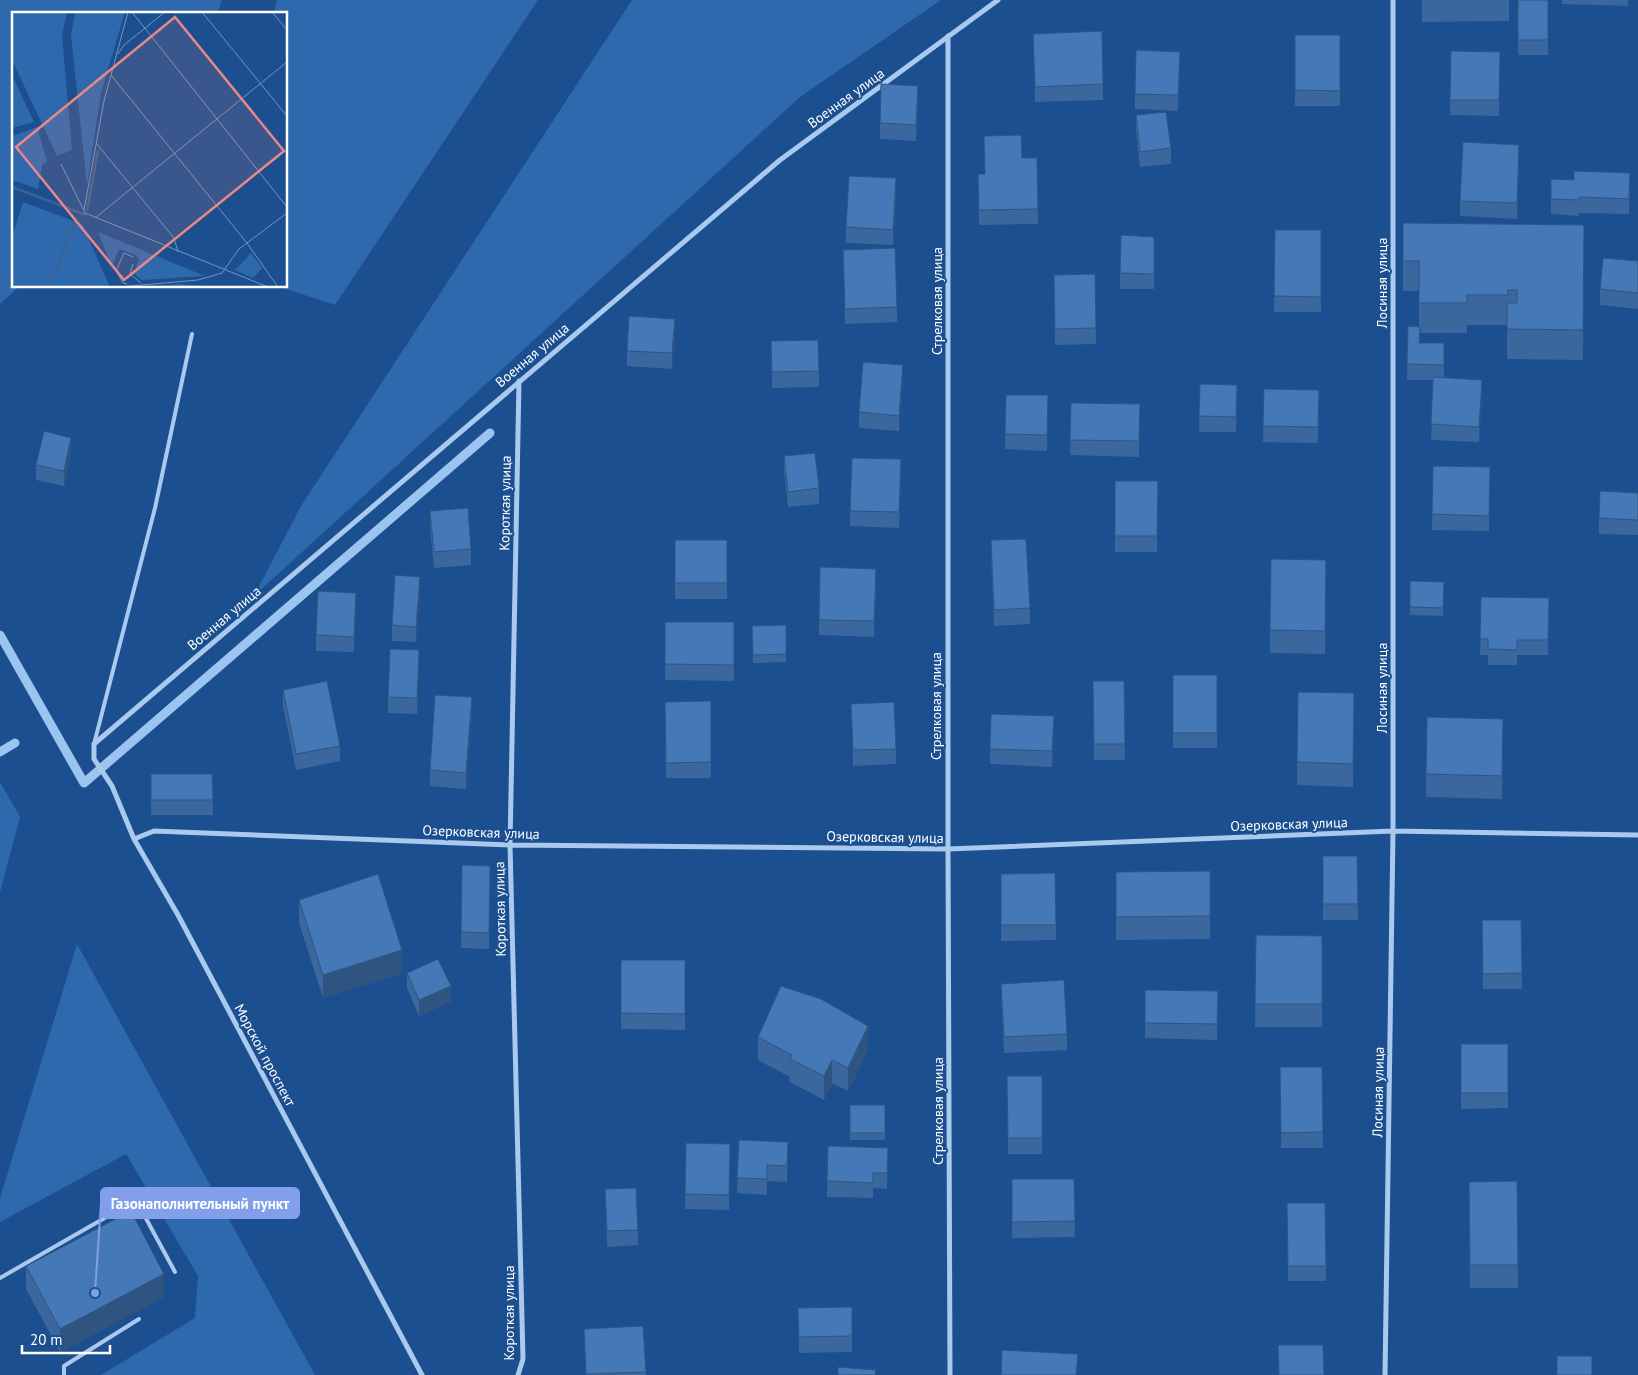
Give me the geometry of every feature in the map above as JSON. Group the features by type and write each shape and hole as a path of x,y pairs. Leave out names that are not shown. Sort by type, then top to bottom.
{"street":[{"name":"Военная улица","path":"94,744 780,160 998,0"},
{"name":"Лосиная улица","path":"1385,1375 1393,830 1393,0"},
{"name":"Стрелковая улица","path":"948,36 950,1375"},
{"name":"Короткая улица","path":"518,1375 523,1359 510,844 519,381"},
{"name":"Морской проспект","path":"94,744 94,758 112,786 134,839 178,915 422,1375"},
{"name":"Озерковская улица","path":"134,839 154,831 510,844 948,849 1393,830 1638,835"}],"lane":[{"path":"94,744 155,508 192,334"},
{"path":"0,1278 136,1200 175,1272"},
{"path":"64,1375 64,1366 140,1319"}],"shaded area":[{"path":"0,0 222,0 218,12 12,12 12,288 18,288 0,304"},
{"path":"277,0 538,0 335,305 283,288 288,288 288,12 274,12"},
{"path":"632,0 941,0 800,97 254,596 301,506"},
{"path":"0,782 20,817 0,892"},
{"path":"77,944 315,1375 101,1375 195,1318 198,1276 126,1154 0,1222 0,1198"}],"building":[{"path":"1518,0 1548,0 1548,40 1518,40"},
{"path":"1102,31 1103,84 1035,87 1033,34"},
{"path":"1295,35 1340,35 1340,91 1295,90"},
{"path":"1136,50 1180,52 1178,95 1135,94"},
{"path":"1451,51 1500,52 1499,100 1450,100"},
{"path":"881,84 918,86 916,125 880,123"},
{"path":"1166,112 1171,148 1140,152 1136,115"},
{"path":"1021,135 1022,158 1037,158 1038,209 979,210 978,174 985,174 984,136"},
{"path":"1463,142 1519,145 1517,203 1460,201"},
{"path":"1574,171 1630,173 1629,199 1579,197 1579,200 1551,199 1551,179 1574,180"},
{"path":"849,176 896,178 893,230 846,227"},
{"path":"1403,223 1584,225 1583,330 1507,329 1507,303 1517,303 1517,290 1508,290 1508,295 1467,295 1467,303 1419,303 1419,261 1403,261"},
{"path":"1275,230 1321,230 1321,297 1274,296"},
{"path":"1121,235 1154,237 1154,274 1120,273"},
{"path":"895,248 897,307 845,309 843,250"},
{"path":"1603,258 1638,261 1638,293 1600,289"},
{"path":"1095,274 1096,328 1055,329 1054,275"},
{"path":"629,316 675,319 672,353 627,351"},
{"path":"1408,326 1420,327 1419,343 1444,343 1444,365 1407,364"},
{"path":"818,340 819,371 772,372 771,341"},
{"path":"863,362 903,365 899,416 859,412"},
{"path":"1433,377 1482,380 1479,427 1431,424"},
{"path":"1200,384 1237,385 1236,417 1199,416"},
{"path":"1264,389 1319,390 1318,427 1263,426"},
{"path":"1006,395 1048,395 1047,435 1005,434"},
{"path":"1071,403 1140,404 1139,441 1070,440"},
{"path":"44,431 71,438 64,471 36,465"},
{"path":"815,453 819,488 788,492 784,456"},
{"path":"852,458 901,459 899,512 850,511"},
{"path":"1433,466 1490,467 1489,516 1432,514"},
{"path":"1115,481 1158,481 1157,536 1115,536"},
{"path":"1600,491 1638,493 1638,520 1599,518"},
{"path":"468,508 471,549 434,552 430,511"},
{"path":"1026,539 1030,608 994,610 991,540"},
{"path":"675,540 727,540 727,583 675,583"},
{"path":"1271,559 1326,560 1325,631 1270,630"},
{"path":"820,567 876,569 874,621 819,620"},
{"path":"395,575 420,577 416,627 392,625"},
{"path":"1410,581 1444,582 1443,608 1410,607"},
{"path":"318,591 356,593 354,637 316,635"},
{"path":"1481,597 1549,598 1548,640 1517,640 1517,650 1488,649 1488,639 1480,639"},
{"path":"665,622 734,622 734,665 665,664"},
{"path":"786,625 786,654 753,655 752,626"},
{"path":"390,649 419,650 417,698 388,697"},
{"path":"1173,675 1217,675 1217,733 1173,733"},
{"path":"327,681 340,746 296,754 283,690"},
{"path":"1093,681 1124,681 1125,744 1094,744"},
{"path":"1298,692 1354,693 1353,764 1297,762"},
{"path":"435,695 472,697 466,773 430,770"},
{"path":"711,701 711,762 666,763 665,702"},
{"path":"894,702 896,749 853,750 851,704"},
{"path":"991,714 1054,716 1052,751 990,749"},
{"path":"1427,717 1503,719 1502,776 1426,774"},
{"path":"151,774 212,774 213,800 151,800"},
{"path":"1323,856 1357,856 1358,904 1323,904"},
{"path":"462,865 490,866 489,933 461,932"},
{"path":"1210,871 1210,916 1116,917 1116,872"},
{"path":"1055,873 1056,925 1001,925 1001,874"},
{"path":"378,874 402,950 323,975 299,900"},
{"path":"1482,920 1521,920 1522,973 1483,974"},
{"path":"1256,935 1322,936 1322,1004 1255,1004"},
{"path":"438,959 451,986 419,1000 407,973"},
{"path":"621,960 685,960 685,1014 621,1013"},
{"path":"1064,980 1067,1034 1004,1037 1001,984"},
{"path":"781,986 821,999 868,1026 848,1068 832,1060 824,1076 790,1059 792,1055 758,1037"},
{"path":"1145,990 1218,991 1217,1024 1145,1023"},
{"path":"1461,1044 1508,1044 1508,1093 1461,1093"},
{"path":"1280,1067 1322,1067 1323,1132 1281,1133"},
{"path":"1007,1076 1042,1076 1042,1138 1008,1138"},
{"path":"850,1105 885,1105 885,1133 850,1133"},
{"path":"739,1140 788,1142 787,1166 767,1165 767,1179 737,1178"},
{"path":"686,1143 730,1144 729,1195 685,1194"},
{"path":"828,1146 888,1148 887,1173 873,1173 873,1183 827,1181"},
{"path":"1012,1179 1074,1179 1075,1221 1012,1222"},
{"path":"1517,1181 1518,1265 1470,1265 1469,1182"},
{"path":"636,1188 638,1230 607,1231 605,1189"},
{"path":"1287,1203 1325,1203 1326,1266 1288,1266"},
{"path":"131,1211 164,1274 60,1329 26,1266"},
{"path":"852,1307 852,1336 799,1337 798,1308"},
{"path":"643,1326 646,1372 586,1374 584,1329"},
{"path":"1278,1345 1323,1345 1324,1375 1279,1375"},
{"path":"1002,1350 1078,1354 1076,1375 1001,1375"},
{"path":"1557,1356 1592,1356 1592,1375 1557,1375"},
{"path":"838,1367 876,1370 875,1375 838,1375"}],"waterway":[{"path":"0,635 84,783 490,433"},
{"path":"0,752 15,743"}],"place":[{"name":"Газонаполнительный пункт","path":"95,1293"}]}
